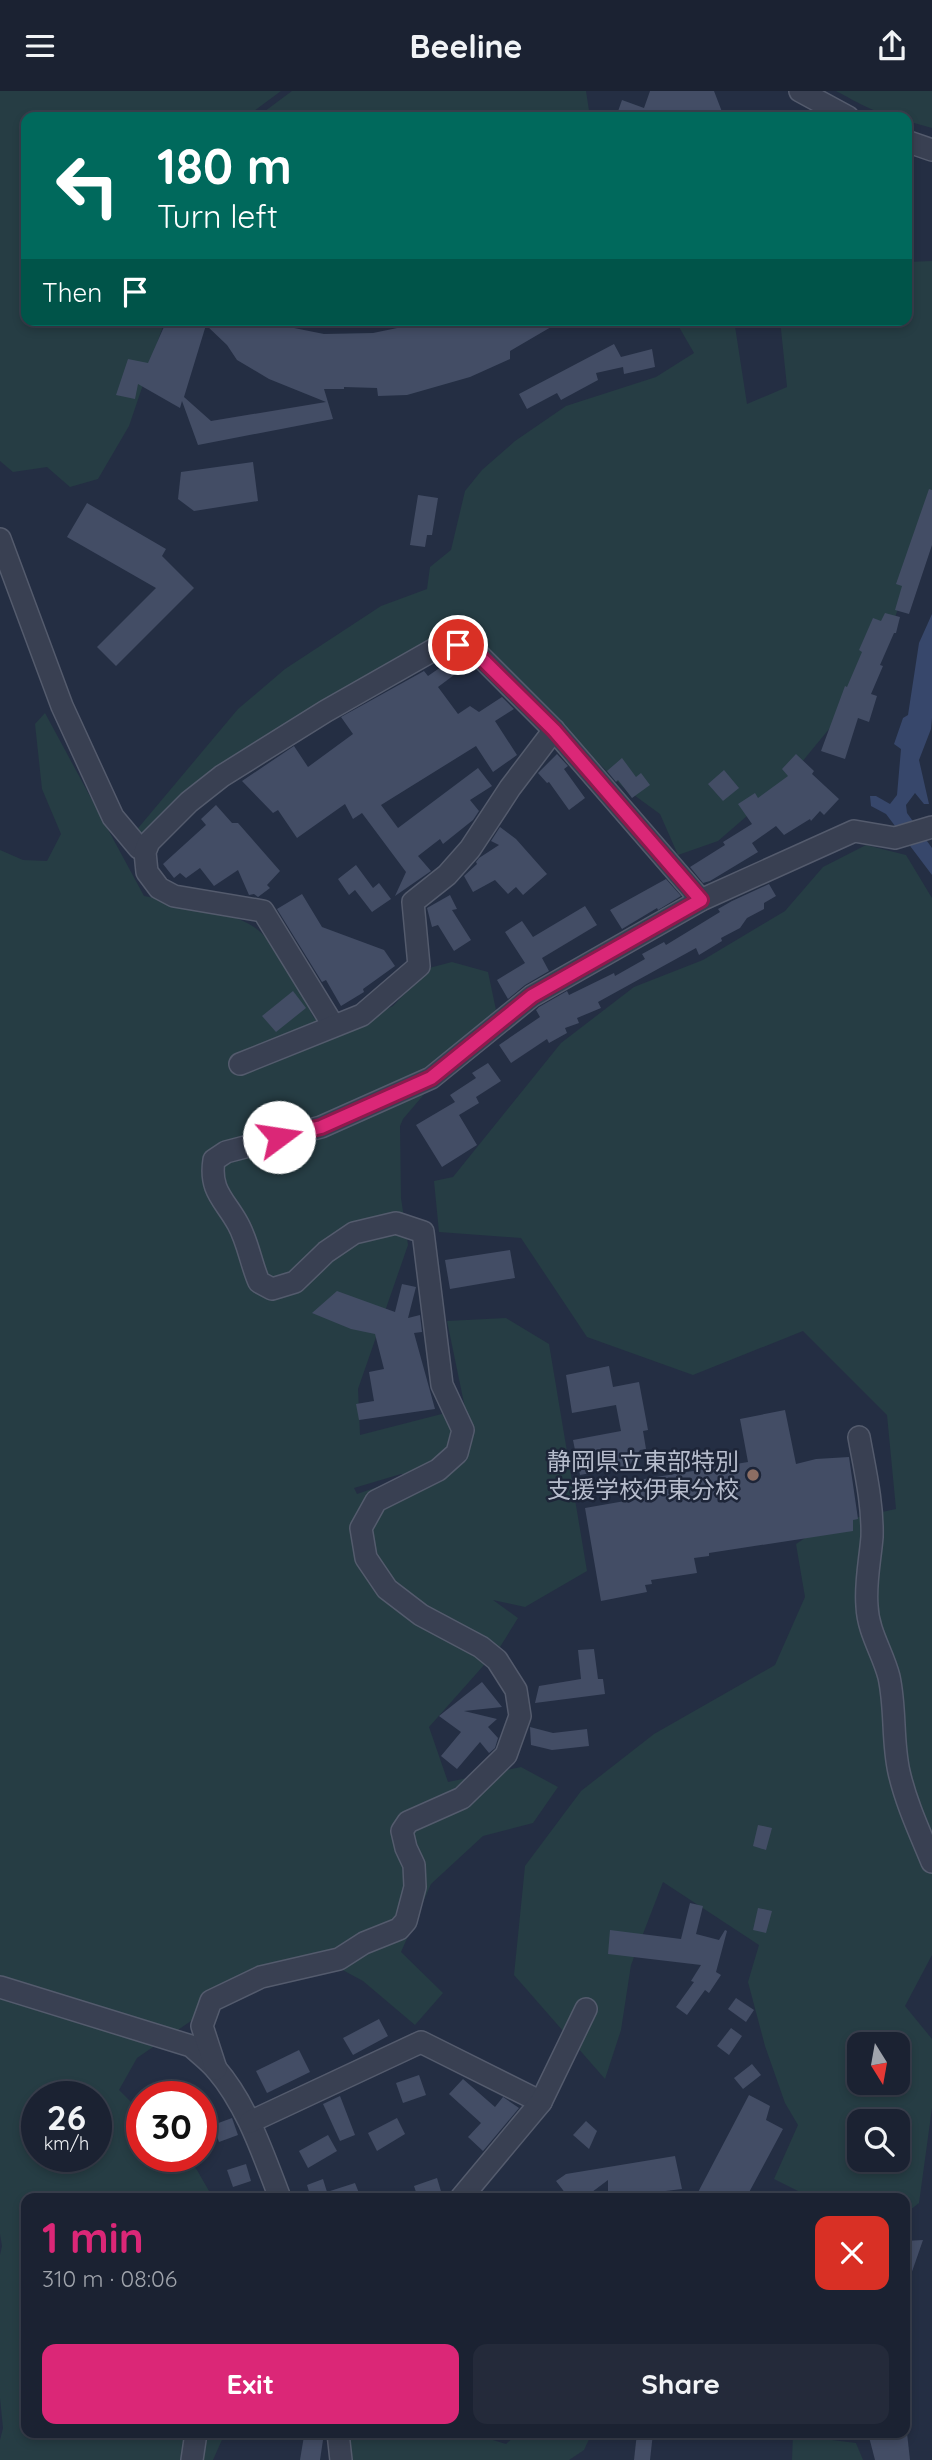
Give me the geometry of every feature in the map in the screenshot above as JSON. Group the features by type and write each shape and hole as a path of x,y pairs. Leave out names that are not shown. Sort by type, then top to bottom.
{"street":[{"path":"800,91 839,112"},
{"path":"912,143 932,150"},
{"path":"0,538 62,706 113,817 139,848"},
{"path":"333,1025 263,911 174,896 159,888 148,872 145,852 149,842 189,802 222,776 326,711 435,649 458,645 478,655 554,730 701,900"},
{"path":"240,1064 362,1015 419,966 413,902 447,875 470,849 510,788 554,730"},
{"path":"278,2193 250,2122 216,2069 202,2026 211,2001 261,1977 339,1959 363,1943 399,1929 406,1921 415,1887 414,1865 406,1849 402,1831 408,1822 462,1798 506,1755 520,1716 516,1690 497,1660 481,1647 421,1615 387,1589 366,1558 361,1528 376,1501 438,1469 457,1453 463,1430 442,1385 423,1232 396,1223 354,1233 326,1252 295,1282 272,1289 259,1282 239,1226 218,1196 211,1175 214,1160 237,1149 321,1127 431,1078 532,996 701,900 854,831 895,838 932,827"},
{"path":"859,1437 871,1504 872,1538 866,1573 867,1610 874,1640 888,1674 894,1705 894,1742 899,1773 932,1862"},
{"path":"0,1987 191,2046 216,2069"},
{"path":"465,2193 541,2102 586,2009"},
{"path":"250,2122 421,2042 541,2102"},
{"path":"192,2460 195,2438"},
{"path":"339,2438 341,2460"}],"shaded area":[{"path":"0,91 281,91 253,112 21,112 21,326 163,326 129,426 98,479 70,487 47,467 13,472 0,461"},
{"path":"292,91 586,91 589,112 264,112"},
{"path":"836,91 932,91 932,128 912,122 912,112 878,112"},
{"path":"932,261 932,515 894,620 834,723 783,785 718,841 678,855 660,814 623,787 482,649 432,642 144,838 134,833 238,709 285,669 381,606 427,589 430,567 451,550 465,491 482,470 515,441 566,406 656,377 694,353 678,326 735,326 747,404 787,387 781,326 912,326 912,262"},
{"path":"45,713 144,896 215,911 254,927 279,955 314,1018 353,1025 393,1006 429,968 452,962 488,972 496,1010 403,1119 400,1126 401,1198 408,1245 358,1389 360,1435 465,1408 447,1321 506,1318 549,1344 587,1571 525,1607 493,1600 518,1618 500,1647 429,1727 448,1782 521,1767 558,1787 533,1823 483,1836 431,1884 401,1952 443,1993 415,2025 363,1981 313,1954 226,1997 137,2058 119,2090 126,2097 126,2172 198,2172 210,2193 21,2193 21,2438 223,2438 213,2460 0,2460 3,2428 0,2398 0,850 23,860 47,861 61,834 42,789 35,724","holes":["401,1474 438,1482 398,1480 357,1494 354,1488"]},
{"path":"866,845 906,855 932,898 932,1955 905,2006 932,2039 932,2108 919,2203 910,2210 910,2193 802,2193 774,2179 798,2125 785,2103 765,2046 748,1982 759,1945 663,1882 631,1965 621,2030 605,2079 514,1975 525,1866 581,1791 654,1734 775,1665 805,1597 796,1544 826,1524 896,1509 887,1415 803,1331 693,1375 587,1337 521,1238 439,1232 434,1181 453,1177 561,1043 634,987 703,960 785,911 823,867"},
{"path":"342,2438 486,2438 506,2444 513,2438 590,2438 584,2450 569,2460 346,2460"},
{"path":"793,2438 832,2438 856,2443 863,2460 792,2460"}],"water":[{"path":"932,614 932,718 931,729 919,760 929,804 924,804 915,793 906,805 907,813 932,848 932,875 886,814 871,806 870,796 876,796 890,804 897,795 901,749 894,744 903,718 908,715 919,643"}],"building":[{"path":"650,91 714,91 722,112 618,112 622,100 644,108"},
{"path":"164,326 206,326 184,397 211,421 326,402 269,379 237,360 227,345 207,326 287,326 324,334 373,333 407,326 553,326 510,351 510,359 470,377 407,395 378,396 377,388 324,389 333,419 198,445 182,401 180,408 138,384 135,399 116,395 128,359 148,363"},
{"path":"614,344 621,357 652,349 655,367 624,374 623,367 596,373 598,380 561,400 557,393 527,409 519,394"},
{"path":"253,462 258,501 194,511 178,499 181,472"},
{"path":"929,489 932,490 932,545 909,614 895,610 902,586 896,584"},
{"path":"418,495 438,498 432,535 427,535 425,547 410,545"},
{"path":"87,503 166,549 162,556 194,588 116,666 97,647 156,588 67,537"},
{"path":"885,613 900,617 871,694 877,696 869,722 858,718 845,759 821,751 845,686 847,687 862,652 859,650 873,618 881,621"},
{"path":"456,659 466,666 438,687 458,714 470,706 479,712 502,697 514,709 495,721 517,755 493,772 476,746 381,805 398,828 478,768 492,786 470,800 479,811 473,820 443,844 440,839 418,856 431,871 395,896 406,872 362,813 353,819 345,804 297,838 278,810 273,813 242,781 294,746 308,767 353,734 341,717 424,671 428,676"},
{"path":"557,754 568,766 564,769 585,798 569,810 549,782 538,773"},
{"path":"796,754 814,771 812,774 839,799 824,815 820,811 811,821 810,819 784,835 776,826 752,843 758,852 703,883 690,867 752,824 738,804 755,793 758,798 788,776 782,769"},
{"path":"622,758 636,777 641,773 650,785 632,798 607,771"},
{"path":"724,770 739,788 723,801 708,784"},
{"path":"216,805 232,823 238,823 280,871 267,885 270,888 258,897 249,895 238,870 214,886 200,868 186,878 180,873 174,878 163,864 206,825 201,819"},
{"path":"500,827 516,839 547,874 523,895 516,887 508,894 495,880 473,892 464,876 477,864 479,858 499,845 491,841"},
{"path":"356,865 373,888 379,883 391,899 372,912 355,890 349,895 338,879"},
{"path":"666,879 681,896 622,929 610,910"},
{"path":"769,884 776,896 764,903 764,909 747,918 740,928 699,955 696,948 598,1002 601,1008 577,1018 579,1023 565,1028 567,1033 549,1043 547,1039 511,1063 499,1045 540,1017 536,1010 539,1007 567,991 569,995 614,973 615,976 645,959 642,954 664,942 666,945 720,912 718,909"},
{"path":"302,894 322,927 384,950 395,966 363,989 364,992 341,1006 326,980 322,982 277,909"},
{"path":"450,895 457,909 452,910 471,940 454,951 438,925 432,927 427,908"},
{"path":"585,906 597,925 542,958 549,971 508,999 497,980 525,963 505,932 522,921 533,937"},
{"path":"293,991 306,1008 276,1032 262,1016"},
{"path":"488,1063 501,1081 476,1097 479,1103 459,1115 477,1145 442,1167 416,1125 455,1102 450,1095 476,1078 472,1073"},
{"path":"510,1250 515,1278 450,1289 445,1260"},
{"path":"402,1284 416,1287 408,1318 420,1315 422,1332 414,1333 435,1409 359,1420 356,1404 374,1401 369,1372 384,1369 375,1334 351,1329 312,1313 337,1291 395,1312"},
{"path":"609,1366 613,1387 639,1382 648,1430 643,1431 646,1449 640,1450 629,1466 580,1475 573,1440 621,1431 616,1405 572,1413 566,1375"},
{"path":"785,1410 796,1464 816,1459 849,1457 858,1519 853,1520 853,1531 709,1553 709,1556 694,1558 697,1573 651,1580 652,1584 645,1585 647,1592 601,1601 585,1508 642,1498 638,1480 748,1462 740,1419"},
{"path":"594,1649 598,1679 603,1679 605,1694 535,1703 539,1686 581,1679 578,1650"},
{"path":"482,1682 502,1707 464,1711 497,1719 488,1727 498,1738 495,1748 489,1753 480,1742 457,1769 441,1756 461,1732 439,1716"},
{"path":"530,1727 553,1733 587,1729 589,1746 552,1750 531,1745"},
{"path":"758,1825 772,1828 766,1850 753,1846"},
{"path":"690,1903 703,1906 696,1934 719,1940 725,1930 727,1931 716,1972 721,1975 709,1993 705,1990 687,2015 676,2007 694,1982 691,1981 701,1965 608,1954 610,1930 681,1939"},
{"path":"758,1908 772,1911 766,1933 753,1930"},
{"path":"736,1998 754,2010 746,2022 728,2009"},
{"path":"379,2019 388,2036 353,2055 343,2038"},
{"path":"731,2028 742,2036 729,2055 717,2046"},
{"path":"299,2050 310,2072 267,2093 256,2071"},
{"path":"752,2064 761,2075 743,2089 734,2078"},
{"path":"419,2075 426,2095 403,2103 396,2083"},
{"path":"463,2079 495,2107 503,2097 519,2108 483,2151 468,2137 481,2123 449,2094"},
{"path":"749,2095 770,2106 766,2120 783,2129 749,2193 698,2193"},
{"path":"340,2096 355,2135 340,2141 323,2104"},
{"path":"232,2118 238,2135 219,2142 217,2124"},
{"path":"397,2118 405,2134 377,2151 368,2133"},
{"path":"586,2121 597,2131 589,2149 573,2135"},
{"path":"328,2135 337,2151 308,2168 299,2151"},
{"path":"675,2156 682,2189 649,2193 608,2193 608,2180 591,2193 565,2193 556,2181 566,2174"},
{"path":"246,2164 251,2181 233,2187 227,2170"},
{"path":"437,2178 442,2193 416,2193 414,2186"},
{"path":"323,2179 327,2192 355,2183 359,2193 309,2193 307,2185"},
{"path":"923,2240 910,2277 910,2241"},
{"path":"304,2438 323,2440 320,2460 300,2460"},
{"path":"636,2438 652,2438 650,2460 634,2460"},
{"path":"869,2438 908,2438 910,2460 875,2460"}],"place":[{"name":"静岡県立東部特別 支援学校伊東分校","path":"753,1475"}],"route":[{"path":"279,1137 321,1127 431,1078 532,996 701,900 554,730 478,655 458,645"}]}
